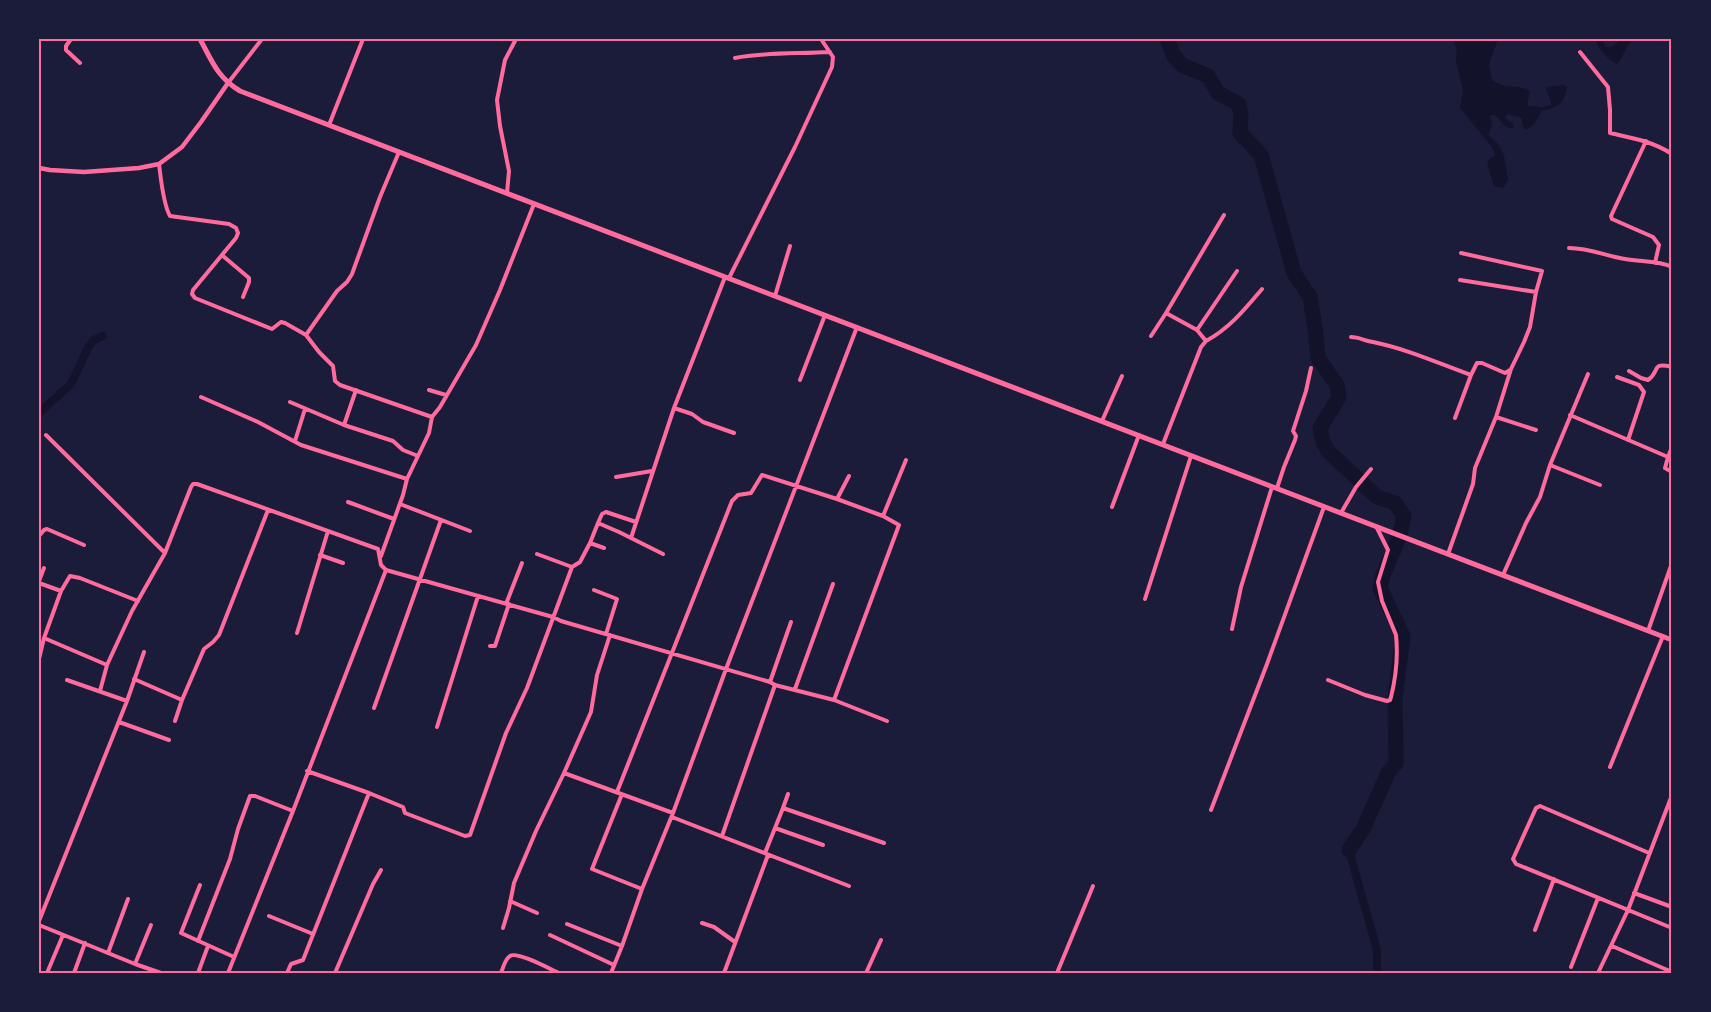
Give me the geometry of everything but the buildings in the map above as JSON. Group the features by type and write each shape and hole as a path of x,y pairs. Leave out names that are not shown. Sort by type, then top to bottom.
{"main road":[{"path":"200,39 218,72 228,84 240,91 1672,640"}],"street":[{"path":"71,39 66,48 80,63"},
{"path":"39,168 84,172 139,168 159,164 182,147 233,74 247,60 262,39"},
{"path":"329,125 363,39"},
{"path":"507,193 509,171 497,100 505,60 516,39"},
{"path":"631,538 674,408 727,278 795,147 832,67 833,57 821,39"},
{"path":"735,58 785,52 797,54 830,52"},
{"path":"1580,52 1608,87 1610,133 1633,136 1672,154"},
{"path":"1646,141 1611,216 1612,219 1653,237 1659,245 1657,262"},
{"path":"306,335 352,274 399,152"},
{"path":"159,164 168,213 173,217 229,224 236,228 238,233 237,238 223,256 193,290 192,294 195,298 272,330 282,322 306,335 333,366 335,381 340,385 432,417"},
{"path":"380,560 407,479 429,433 432,417 476,345 501,290 534,204"},
{"path":"1151,336 1224,215"},
{"path":"775,296 790,246"},
{"path":"1569,248 1670,266"},
{"path":"1448,554 1473,484 1475,468 1481,451 1496,417 1511,369 1530,327 1542,271 1461,253"},
{"path":"223,256 249,278 243,297"},
{"path":"1197,330 1237,271"},
{"path":"1460,280 1536,291"},
{"path":"1163,444 1201,347 1206,341 1229,326 1262,289"},
{"path":"1166,313 1197,330 1206,341"},
{"path":"800,380 825,315"},
{"path":"611,973 856,327"},
{"path":"1351,337 1412,352 1470,375"},
{"path":"1455,418 1470,375 1477,363 1505,373 1511,369"},
{"path":"1629,371 1648,380 1661,364 1672,366"},
{"path":"1232,629 1241,586 1275,487 1295,440 1296,436 1293,431 1311,368"},
{"path":"1503,575 1540,497 1550,465 1588,374"},
{"path":"1102,421 1122,376"},
{"path":"1617,377 1639,385 1644,392 1628,440"},
{"path":"344,425 356,390"},
{"path":"429,390 446,395"},
{"path":"201,398 258,422 295,441 407,479"},
{"path":"290,402 344,425 393,441 403,450 418,456"},
{"path":"295,441 305,408"},
{"path":"674,408 734,433"},
{"path":"1570,415 1668,457"},
{"path":"1496,417 1536,430"},
{"path":"46,435 165,553"},
{"path":"1112,507 1139,435"},
{"path":"1672,447 1665,468 1672,472"},
{"path":"1145,599 1191,455"},
{"path":"883,516 906,460"},
{"path":"1550,465 1600,485"},
{"path":"1341,513 1356,487 1371,469"},
{"path":"616,477 652,471"},
{"path":"617,792 732,501 738,495 751,494 762,475 837,499 883,516 899,525 834,700"},
{"path":"837,499 849,476"},
{"path":"100,691 107,665 132,611 165,553 193,484 197,484 378,549 380,560 386,570 449,586 775,685 834,700 887,721"},
{"path":"348,502 394,519"},
{"path":"400,504 471,531"},
{"path":"1211,810 1268,664 1324,506"},
{"path":"175,722 204,649 219,635 268,510"},
{"path":"307,771 403,807 405,813 465,836 470,835 506,733 527,688 572,567 580,562 602,513 606,512 636,522"},
{"path":"374,708 441,520"},
{"path":"598,523 663,554"},
{"path":"1328,680 1387,701 1391,697 1397,642 1380,595 1379,580 1388,550 1377,527"},
{"path":"39,536 41,529 47,529 84,545"},
{"path":"297,633 328,531"},
{"path":"590,543 604,548"},
{"path":"537,554 572,567"},
{"path":"320,555 343,563"},
{"path":"490,646 495,646 522,563"},
{"path":"1648,631 1672,563"},
{"path":"44,568 39,582 61,591"},
{"path":"228,973 386,570"},
{"path":"39,659 61,591 70,576 138,601"},
{"path":"795,689 833,584"},
{"path":"503,928 514,883 591,712 597,675 618,600 594,590"},
{"path":"437,727 478,596"},
{"path":"770,682 791,622"},
{"path":"1610,767 1663,636"},
{"path":"44,638 107,665"},
{"path":"144,652 39,926 108,952 150,971 161,973"},
{"path":"134,679 182,700"},
{"path":"67,680 127,701"},
{"path":"722,836 775,685"},
{"path":"119,722 169,740"},
{"path":"564,773 617,792 849,886"},
{"path":"287,973 291,964 303,960 369,793"},
{"path":"622,794 592,869 642,890"},
{"path":"724,973 788,794"},
{"path":"1598,973 1628,910 1672,795"},
{"path":"198,941 230,859 250,796 293,811"},
{"path":"1649,853 1540,806 1536,808 1513,859 1516,864 1672,928"},
{"path":"783,808 884,843"},
{"path":"775,828 823,845"},
{"path":"335,973 381,870"},
{"path":"1535,930 1554,879"},
{"path":"200,885 181,933 234,957"},
{"path":"1057,973 1093,886"},
{"path":"1634,893 1672,907"},
{"path":"1571,967 1599,898"},
{"path":"108,952 128,899"},
{"path":"510,901 537,913"},
{"path":"269,916 313,934"},
{"path":"702,923 714,927 735,942"},
{"path":"567,924 622,946"},
{"path":"135,964 151,925"},
{"path":"47,973 63,935"},
{"path":"550,935 614,965"},
{"path":"866,973 880,940"},
{"path":"74,973 85,943"},
{"path":"198,973 208,945"},
{"path":"1612,946 1661,970 1672,972"},
{"path":"501,973 512,954 522,956 559,973"}],"shaded area":[{"path":"1454,39 1498,39 1489,64 1492,80 1501,85 1529,90 1528,106 1551,105 1546,87 1563,85 1567,87 1562,102 1542,111 1533,125 1526,130 1522,118 1506,115 1505,118 1512,123 1514,128 1511,128 1505,126 1495,115 1490,115 1492,126 1488,135 1499,145 1504,156 1508,180 1503,188 1494,186 1489,170 1488,162 1495,155 1492,147 1460,108 1463,90 1456,62 1457,51"},
{"path":"1595,39 1603,39 1605,46 1610,47 1621,39 1635,39 1629,44 1617,64 1604,54"}],"waterway":[{"path":"1167,39 1174,56 1182,65 1208,76 1218,93 1239,104 1240,133 1261,155 1294,273 1310,297 1318,358 1337,385 1339,397 1320,428 1323,442 1328,451 1377,497 1395,503 1404,516 1399,538 1383,575 1380,588 1403,636 1395,698 1396,763 1388,773 1363,829 1349,850"},
{"path":"39,413 71,384 89,346 94,340 103,336"},
{"path":"1349,850 1377,950 1379,973"}]}
